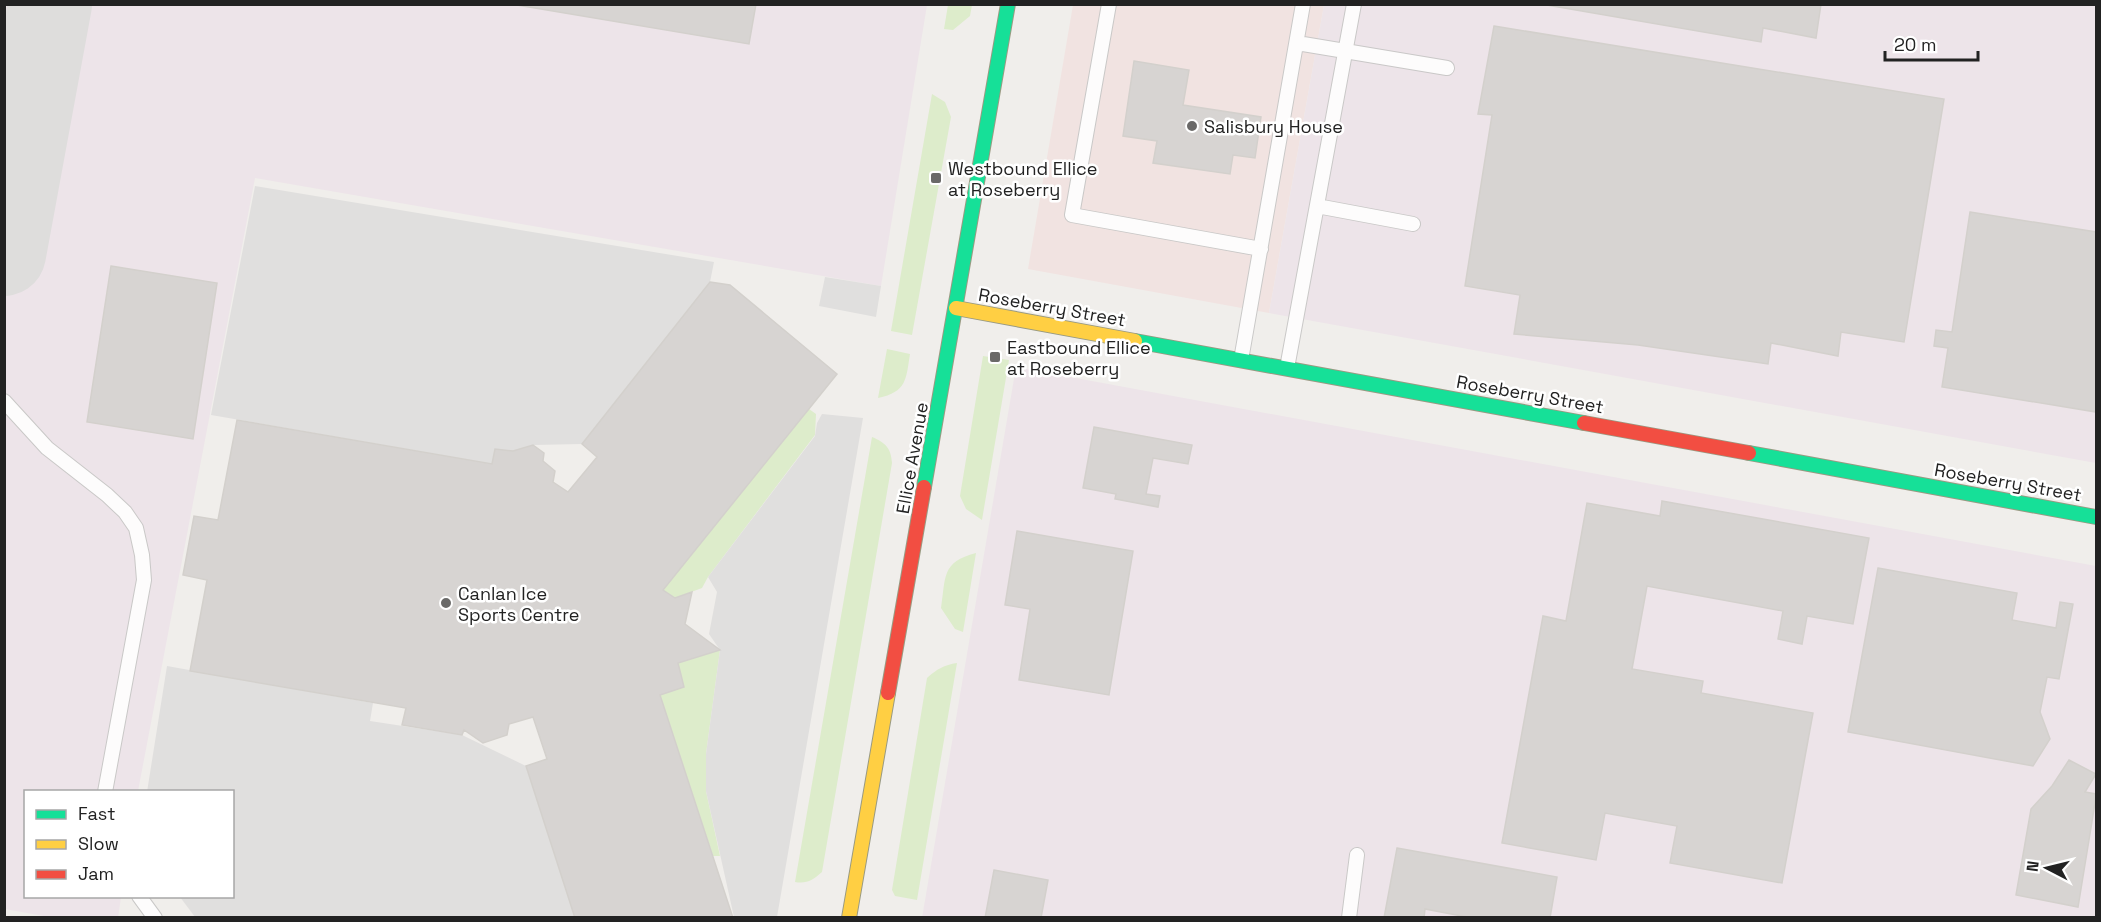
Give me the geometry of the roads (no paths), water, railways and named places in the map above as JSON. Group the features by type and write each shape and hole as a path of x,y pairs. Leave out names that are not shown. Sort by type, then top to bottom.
{"street":[{"name":"Ellice Avenue","path":"849,918 1008,4"},
{"name":"Roseberry Street","path":"956,308 2097,517"}],"lane":[{"path":"1109,4 1071,215 1261,249"},
{"path":"1241,360 1303,4"},
{"path":"1287,368 1354,4"},
{"path":"1297,43 1447,68"},
{"path":"1317,206 1413,224"},
{"path":"4,401 47,448 107,495 125,512 136,528 142,555 144,580 105,790"},
{"path":"1348,918 1357,855"},
{"path":"140,898 154,918"}],"place":[{"name":"Salisbury House","path":"1192,126"},
{"name":"Westbound Ellice at Roseberry","path":"936,178"},
{"name":"Eastbound Ellice at Roseberry","path":"995,357"},
{"name":"Canlan Ice Sports Centre","path":"446,603"}]}
